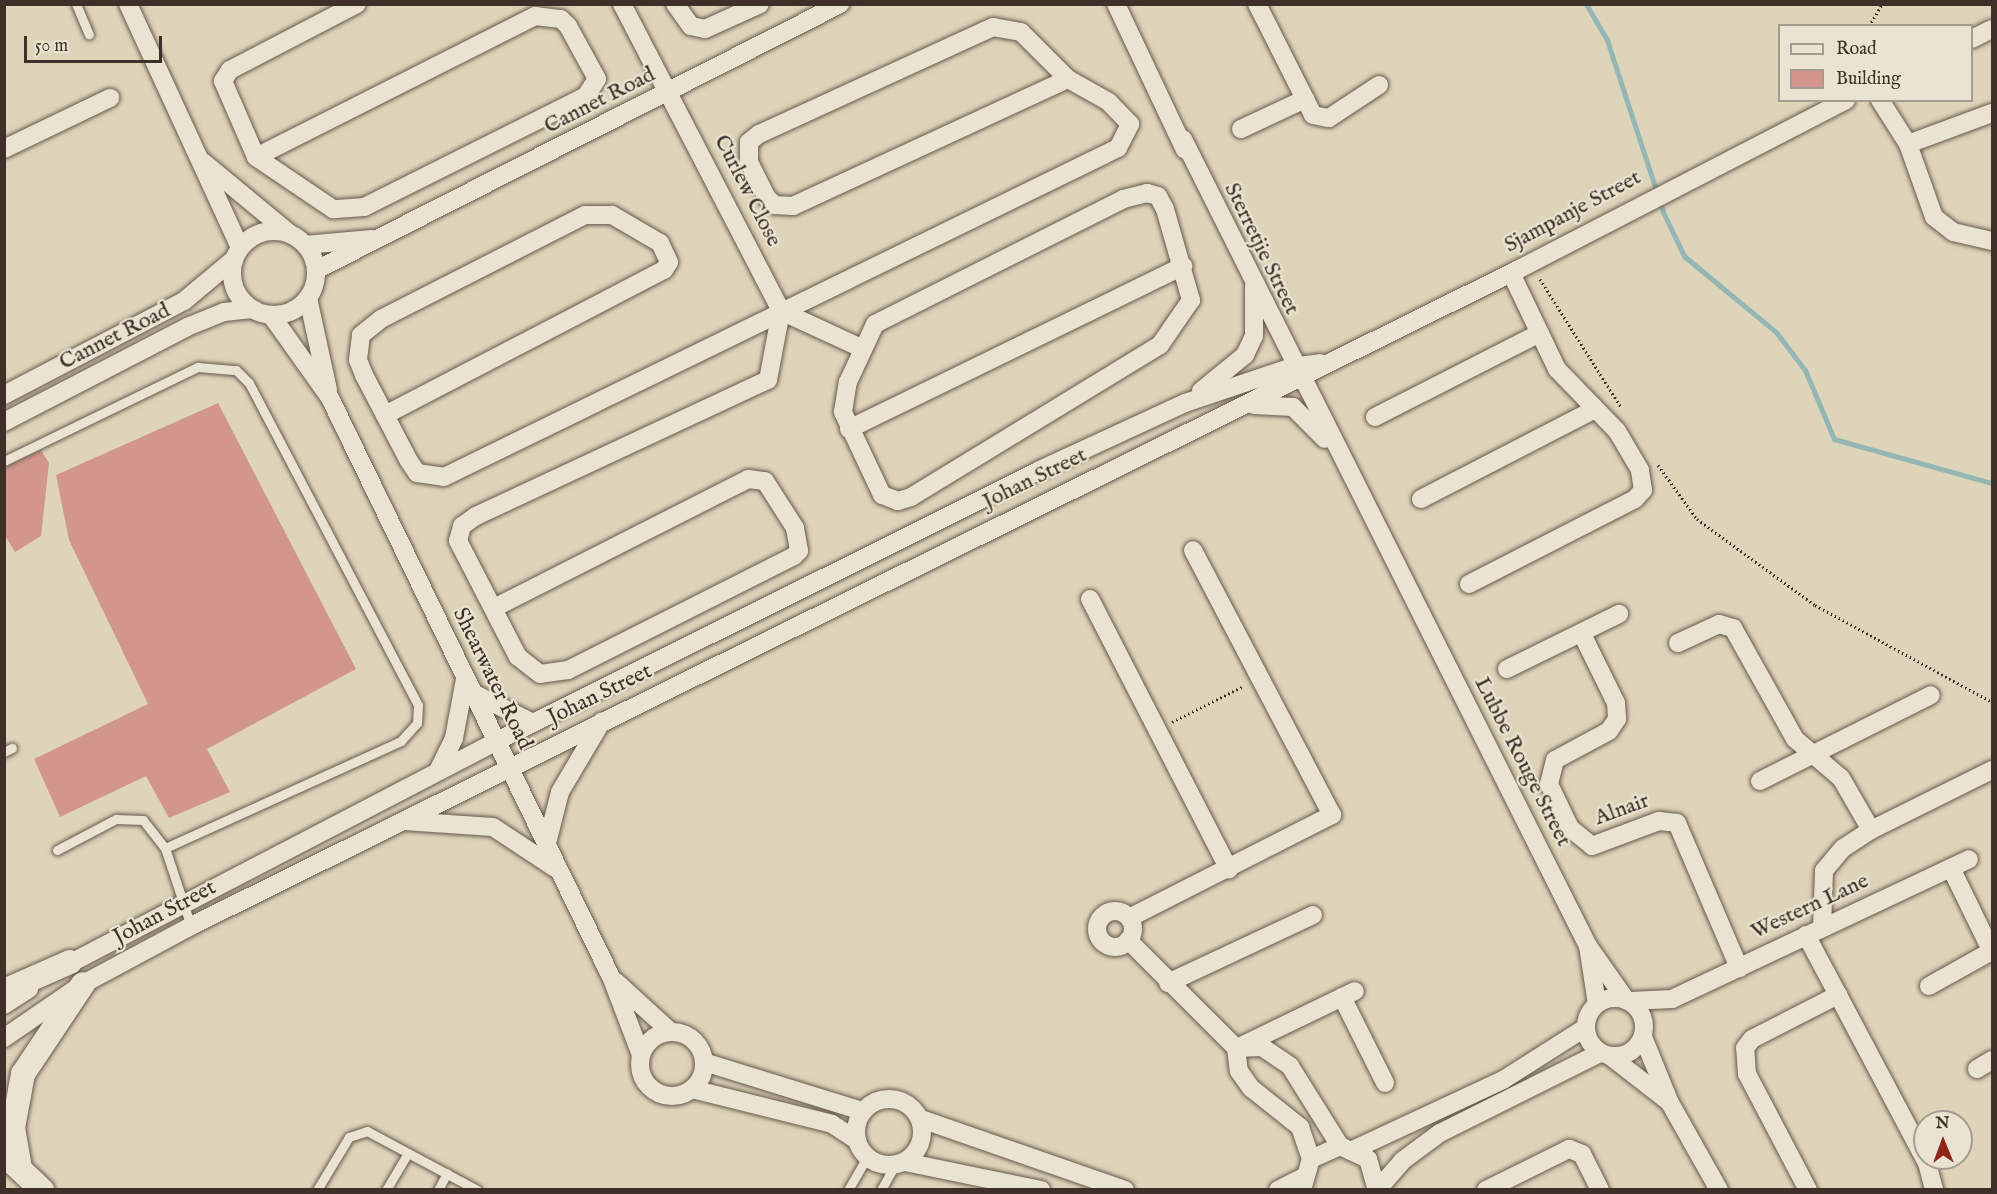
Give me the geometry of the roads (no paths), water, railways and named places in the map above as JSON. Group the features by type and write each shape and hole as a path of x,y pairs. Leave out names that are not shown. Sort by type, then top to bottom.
{"main road":[{"path":"4,991 70,962"},
{"path":"42,1190 12,1161 13,1128 23,1074 83,984"}],"street":[{"path":"128,4 199,159 237,254 234,288 252,309 270,315 291,311 308,298 316,270 298,240 199,159"},
{"path":"256,157 535,16 561,19 596,69 597,79 586,96 364,207 333,209 256,157 224,89 224,76 357,4"},
{"name":"Curlew Close","path":"622,4 781,311"},
{"path":"675,4 691,26 705,29 760,4"},
{"name":"Cannet Road","path":"316,270 669,93 840,4"},
{"name":"Sterretjie Street","path":"1116,4 1298,372"},
{"path":"1257,4 1313,115 1329,118 1379,85"},
{"path":"385,415 647,283 664,270 667,252 612,215 585,215 381,319 361,335 357,347 385,415 417,473 444,477 1118,148 1129,133 1123,114 1068,79 1021,32 1008,27 976,31 759,134 749,142 749,162 767,198 775,205 793,206 1068,79"},
{"path":"1973,38 1992,29"},
{"path":"4,149 110,98"},
{"path":"1241,129 1305,99"},
{"name":"Sjampanje Street","path":"1298,372 1515,271 1640,202 1842,102"},
{"path":"1881,102 1908,144 1935,217 1953,232 1992,241"},
{"path":"1908,144 1992,113"},
{"name":"Sterretjie Street","path":"1183,139 1254,287 1298,372"},
{"path":"1135,195 1158,196 1183,266 1191,300 1160,345 911,496 898,501 882,495 849,429 844,398 861,348 882,319 1135,195"},
{"path":"237,254 263,232 298,240"},
{"name":"Cannet Road","path":"298,240 380,238"},
{"name":"Cannet Road","path":"4,395 184,301 237,254"},
{"path":"849,429 1183,266"},
{"path":"1469,584 1641,495 1642,481 1632,453 1557,369 1515,271"},
{"name":"Johan Street","path":"4,1005 70,962 183,901 533,723 1168,410 1212,384 1245,355 1254,336 1254,287"},
{"name":"Shearwater Road","path":"308,298 330,398"},
{"name":"Cannet Road","path":"4,422 187,327 224,312 252,309"},
{"path":"781,311 861,348"},
{"path":"494,608 748,479 765,481 800,540 794,556 553,674 528,669 462,553 462,526 768,380 781,311"},
{"name":"Shearwater Road","path":"270,315 330,398 612,979 641,1055"},
{"path":"1375,417 1540,333"},
{"name":"Johan Street","path":"1168,410 1298,372"},
{"name":"Johan Street","path":"4,1038 83,984 191,926 1226,411 1298,372"},
{"name":"Lubbe Rouge Street","path":"1298,372 1325,439 1401,587 1413,600"},
{"name":"Lubbe Rouge Street","path":"1298,372 1588,946 1628,1001"},
{"name":"Johan Street","path":"1226,411 1283,403 1305,415 1325,439"},
{"path":"1421,499 1595,409"},
{"path":"1128,940 1107,945 1097,931 1108,913 1129,918 1332,815 1193,550"},
{"path":"1090,599 1229,869"},
{"path":"1507,669 1619,614"},
{"path":"1678,643 1719,624 1733,628 1795,739 1849,789 1871,830"},
{"name":"Alnair","path":"1582,633 1616,703 1617,719 1609,731 1555,760 1549,784 1570,828 1592,846 1659,820 1677,823 1739,968"},
{"path":"438,771 454,738 468,685 504,713 533,723"},
{"path":"1760,781 1931,695"},
{"path":"546,847 560,792 602,721"},
{"path":"1934,1190 1927,1163 1838,995 1814,931 1824,871 1843,848 1871,830 1992,770"},
{"path":"402,821 493,826 557,869"},
{"name":"Western Lane","path":"1628,1001 1672,999 1969,859"},
{"path":"1929,986 1992,952 1951,868"},
{"path":"1168,983 1313,915"},
{"path":"1129,918 1128,940 1168,983 1236,1048 1239,1071 1251,1088 1300,1127 1311,1159 1302,1184 1278,1190"},
{"name":"Lubbe Rouge Street","path":"1588,946 1597,1004"},
{"name":"Shearwater Road","path":"612,979 671,1032"},
{"path":"1236,1048 1349,994 1385,1083"},
{"path":"1808,1190 1747,1074 1745,1048 1752,1039 1838,995"},
{"path":"1311,1159 1348,1148 1503,1080 1585,1028 1597,1004 1610,998 1628,1001 1644,1033 1670,1103 1719,1190"},
{"name":"Western Lane","path":"1644,1033 1672,999"},
{"path":"1585,1028 1605,1055 1670,1103"},
{"path":"1041,1190 867,1157 857,1140 832,1124 692,1089 673,1096 654,1090 642,1075 641,1055 652,1038 671,1032 690,1037 704,1062 862,1111 889,1098 908,1104 921,1119 1125,1190"},
{"path":"1377,1189 1402,1161 1440,1133 1605,1055 1630,1053 1644,1033"},
{"path":"1236,1048 1262,1047 1290,1066 1348,1148 1374,1168 1377,1189"},
{"path":"692,1089 704,1062"},
{"path":"857,1140 862,1111"},
{"path":"900,1163 923,1138 921,1119"},
{"path":"1486,1190 1569,1149 1582,1154 1600,1190"}],"lane":[{"path":"76,4 89,34"},
{"path":"4,461 198,367 236,370 255,393 418,705 417,723 401,741 165,848"},
{"path":"57,850 99,826 129,818 151,825 165,848 191,926"},
{"path":"317,1190 356,1131 367,1131 477,1190"},
{"path":"386,1190 408,1153"},
{"path":"848,1190 867,1157"},
{"path":"881,1190 900,1163"},
{"path":"438,1190 447,1173"}],"waterway":[{"path":"1586,4 1607,40 1664,214 1684,256 1776,332 1805,370 1834,439 1992,483"}]}
